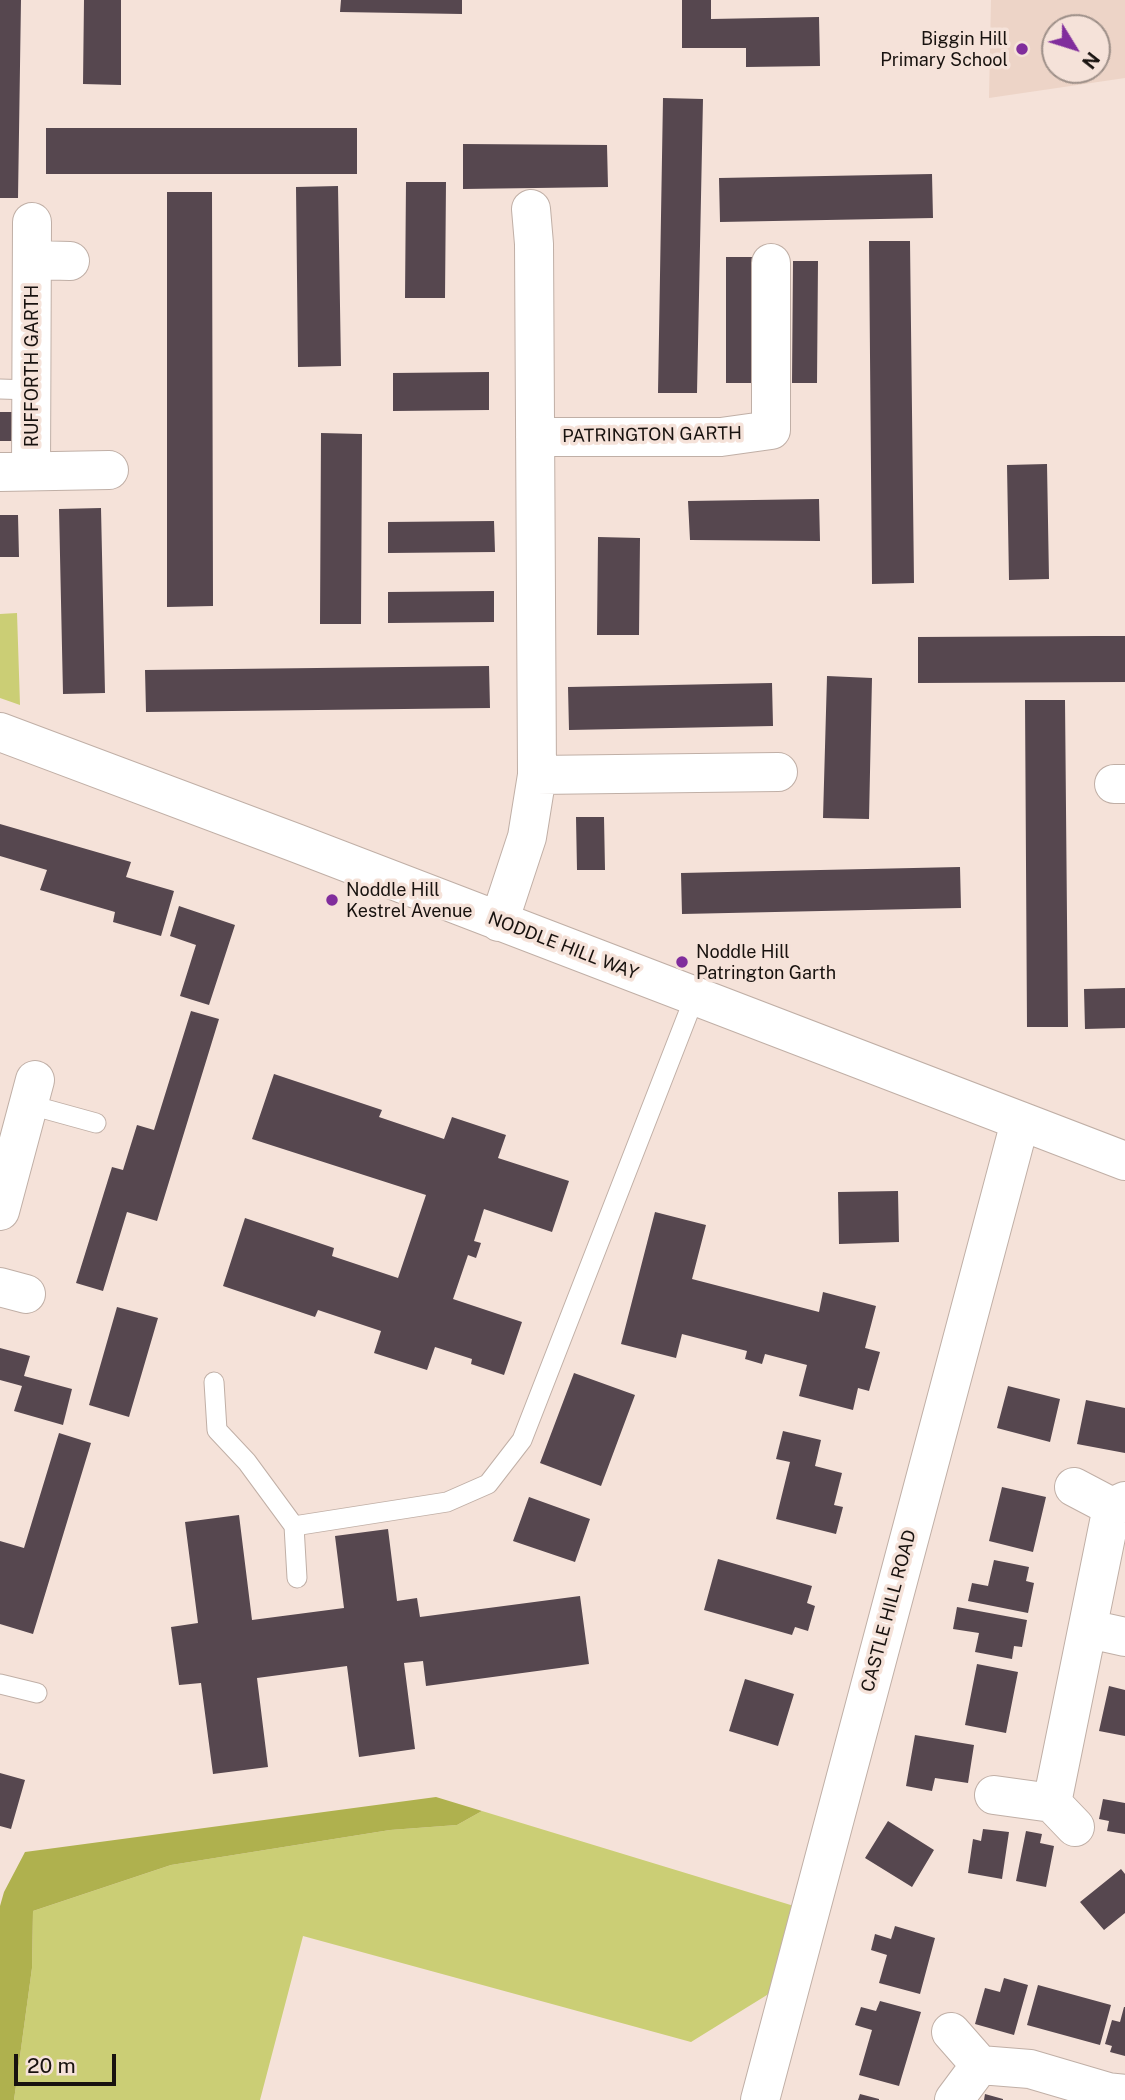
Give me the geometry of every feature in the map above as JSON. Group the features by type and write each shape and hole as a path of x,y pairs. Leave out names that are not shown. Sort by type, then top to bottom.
{"street":[{"path":"499,922 527,837 537,775 534,244 531,209"},
{"name":"RUFFORTH GARTH","path":"32,222 32,260 16,389 16,471 109,470"},
{"name":"RUFFORTH GARTH","path":"32,260 70,261"},
{"name":"PATRINGTON GARTH","path":"535,437 721,437 771,430 771,263"},
{"name":"NODDLE HILL WAY","path":"0,732 1125,1161"},
{"path":"537,775 778,772"},
{"path":"0,1211 31,1092"},
{"name":"CASTLE HILL ROAD","path":"760,2100 1020,1122"},
{"path":"994,1796 1064,1815 1088,1629 1118,1504 1074,1487"},
{"path":"1088,1629 1125,1637"},
{"path":"951,2032 980,2065 1030,2069 1108,2092 1125,2094"},
{"path":"954,2100 980,2065"}],"lane":[{"path":"294,1526 447,1502 488,1484 522,1440 695,996"},
{"path":"31,1092 96,1123"},
{"path":"214,1382 217,1430 247,1462 294,1526 297,1578"},
{"path":"0,1684 37,1693"}],"shaded area":[{"name":"Biggin Hill Primary School","path":"991,0 1125,0 1125,78 1111,80 1111,14 1041,14 1041,84 1084,84 989,98"},
{"path":"436,1797 482,1811 457,1825 390,1830 171,1865 33,1911 32,1968 14,2100 0,2100 0,1906 4,1892 25,1852"}],"green space":[{"path":"17,613 20,705 0,698 0,614"},
{"path":"482,1811 794,1906 775,1990 691,2042 303,1936 260,2100 14,2100 32,1968 33,1911 171,1865 390,1830 457,1825"}],"building":[{"path":"0,0 21,0 18,198 0,198"},
{"path":"84,0 121,0 121,85 83,84"},
{"path":"341,0 462,0 462,14 340,12"},
{"path":"682,0 711,0 711,19 819,17 820,66 746,67 746,48 682,48"},
{"path":"663,98 703,99 697,393 658,393"},
{"path":"46,128 357,128 357,174 46,174"},
{"path":"463,144 607,145 608,187 463,189"},
{"path":"932,174 933,218 720,222 719,178"},
{"path":"406,182 446,182 445,298 405,298"},
{"path":"338,186 341,366 298,367 296,187"},
{"path":"167,192 212,192 213,606 167,607"},
{"path":"869,241 910,241 914,583 872,584"},
{"path":"726,257 754,257 754,383 726,383"},
{"path":"793,261 818,261 817,383 792,383"},
{"path":"489,372 489,410 393,411 393,373"},
{"path":"0,412 14,412 14,441 0,441"},
{"path":"321,433 362,434 361,624 320,624"},
{"path":"1047,464 1049,579 1009,580 1007,465"},
{"path":"819,499 820,541 690,540 688,501"},
{"path":"101,508 105,693 63,694 59,509"},
{"path":"0,515 18,515 19,557 0,557"},
{"path":"494,521 495,552 388,553 388,522"},
{"path":"598,537 640,538 639,635 597,635"},
{"path":"494,591 494,622 388,623 388,592"},
{"path":"1125,636 1125,682 918,683 918,637"},
{"path":"489,666 490,708 146,712 145,670"},
{"path":"827,676 872,678 869,819 823,818"},
{"path":"772,683 773,726 569,730 568,687"},
{"path":"1025,700 1065,700 1068,1027 1027,1027"},
{"path":"576,817 604,817 605,870 577,870"},
{"path":"0,824 131,862 126,877 174,891 161,936 113,922 115,912 40,890 47,870 0,856"},
{"path":"960,867 961,908 682,914 681,873"},
{"path":"179,906 235,925 209,1005 180,996 196,945 170,936"},
{"path":"1125,988 1125,1028 1085,1029 1084,989"},
{"path":"191,1011 219,1019 157,1221 127,1212 103,1291 76,1283 112,1167 123,1170 137,1125 154,1130"},
{"path":"274,1074 382,1110 379,1117 444,1139 452,1117 506,1135 498,1158 569,1181 552,1232 484,1209 474,1241 481,1243 476,1258 468,1255 453,1299 522,1322 504,1375 471,1364 472,1359 435,1347 427,1370 374,1353 381,1331 318,1310 315,1317 223,1286 245,1218 334,1248 332,1256 398,1278 426,1195 252,1139"},
{"path":"898,1191 899,1242 839,1244 838,1192"},
{"path":"655,1212 706,1225 692,1279 819,1312 823,1292 876,1306 865,1348 880,1352 869,1391 858,1388 853,1410 799,1396 807,1365 765,1354 762,1364 745,1359 747,1351 682,1334 676,1358 621,1344"},
{"path":"117,1307 158,1318 129,1417 89,1405"},
{"path":"0,1348 30,1356 24,1376 72,1389 63,1425 14,1411 22,1386 0,1380"},
{"path":"574,1373 635,1395 601,1486 540,1463"},
{"path":"1008,1386 1060,1399 1050,1442 997,1428"},
{"path":"1086,1400 1125,1408 1125,1453 1077,1444"},
{"path":"783,1431 821,1440 815,1466 842,1473 834,1505 843,1507 836,1534 776,1519 790,1462 776,1459"},
{"path":"59,1433 91,1443 33,1634 0,1624 0,1541 24,1548"},
{"path":"1002,1487 1046,1497 1033,1552 989,1541"},
{"path":"529,1497 590,1519 575,1562 513,1541"},
{"path":"239,1515 252,1620 344,1608 335,1536 388,1529 397,1601 417,1598 420,1617 580,1596 589,1664 426,1686 423,1661 404,1663 415,1749 359,1757 347,1666 257,1678 268,1767 213,1774 201,1683 179,1685 171,1627 198,1623 185,1522"},
{"path":"718,1559 812,1586 807,1603 815,1606 808,1631 795,1627 792,1635 704,1610"},
{"path":"994,1560 1029,1567 1026,1581 1034,1583 1028,1613 968,1601 972,1583 988,1586"},
{"path":"957,1607 1027,1620 1022,1647 1014,1646 1012,1659 975,1652 979,1633 953,1629"},
{"path":"977,1664 1018,1672 1006,1733 965,1725"},
{"path":"745,1679 794,1694 778,1746 729,1731"},
{"path":"1109,1686 1125,1690 1125,1736 1099,1731"},
{"path":"915,1735 974,1745 968,1783 935,1778 932,1791 906,1786"},
{"path":"0,1773 25,1780 11,1829 0,1826"},
{"path":"1103,1799 1125,1803 1125,1834 1107,1831 1109,1821 1099,1819"},
{"path":"888,1821 934,1850 912,1887 865,1858"},
{"path":"983,1829 1009,1832 1002,1879 968,1873 973,1839 981,1841"},
{"path":"1026,1831 1042,1834 1040,1843 1054,1846 1046,1887 1016,1881"},
{"path":"1121,1869 1125,1874 1125,1913 1104,1930 1080,1902"},
{"path":"895,1926 935,1938 920,1994 879,1983 887,1955 871,1950 875,1934 891,1939"},
{"path":"1004,1978 1028,1985 1014,2035 975,2024 985,1988 1000,1992"},
{"path":"1038,1985 1111,2005 1100,2045 1027,2025"},
{"path":"880,2001 921,2012 899,2086 859,2075 872,2030 855,2025 861,2007 876,2011"},
{"path":"1124,2007 1125,2056 1110,2052 1112,2046 1105,2044 1112,2020 1120,2022"},
{"path":"860,2094 879,2099 879,2100 858,2100"},
{"path":"985,2094 1003,2099 1003,2100 984,2100"}],"place":[{"name":"Biggin Hill Primary School","path":"1022,49"},
{"name":"Noddle Hill Kestrel Avenue","path":"332,900"},
{"name":"Noddle Hill Patrington Garth","path":"682,962"}]}
